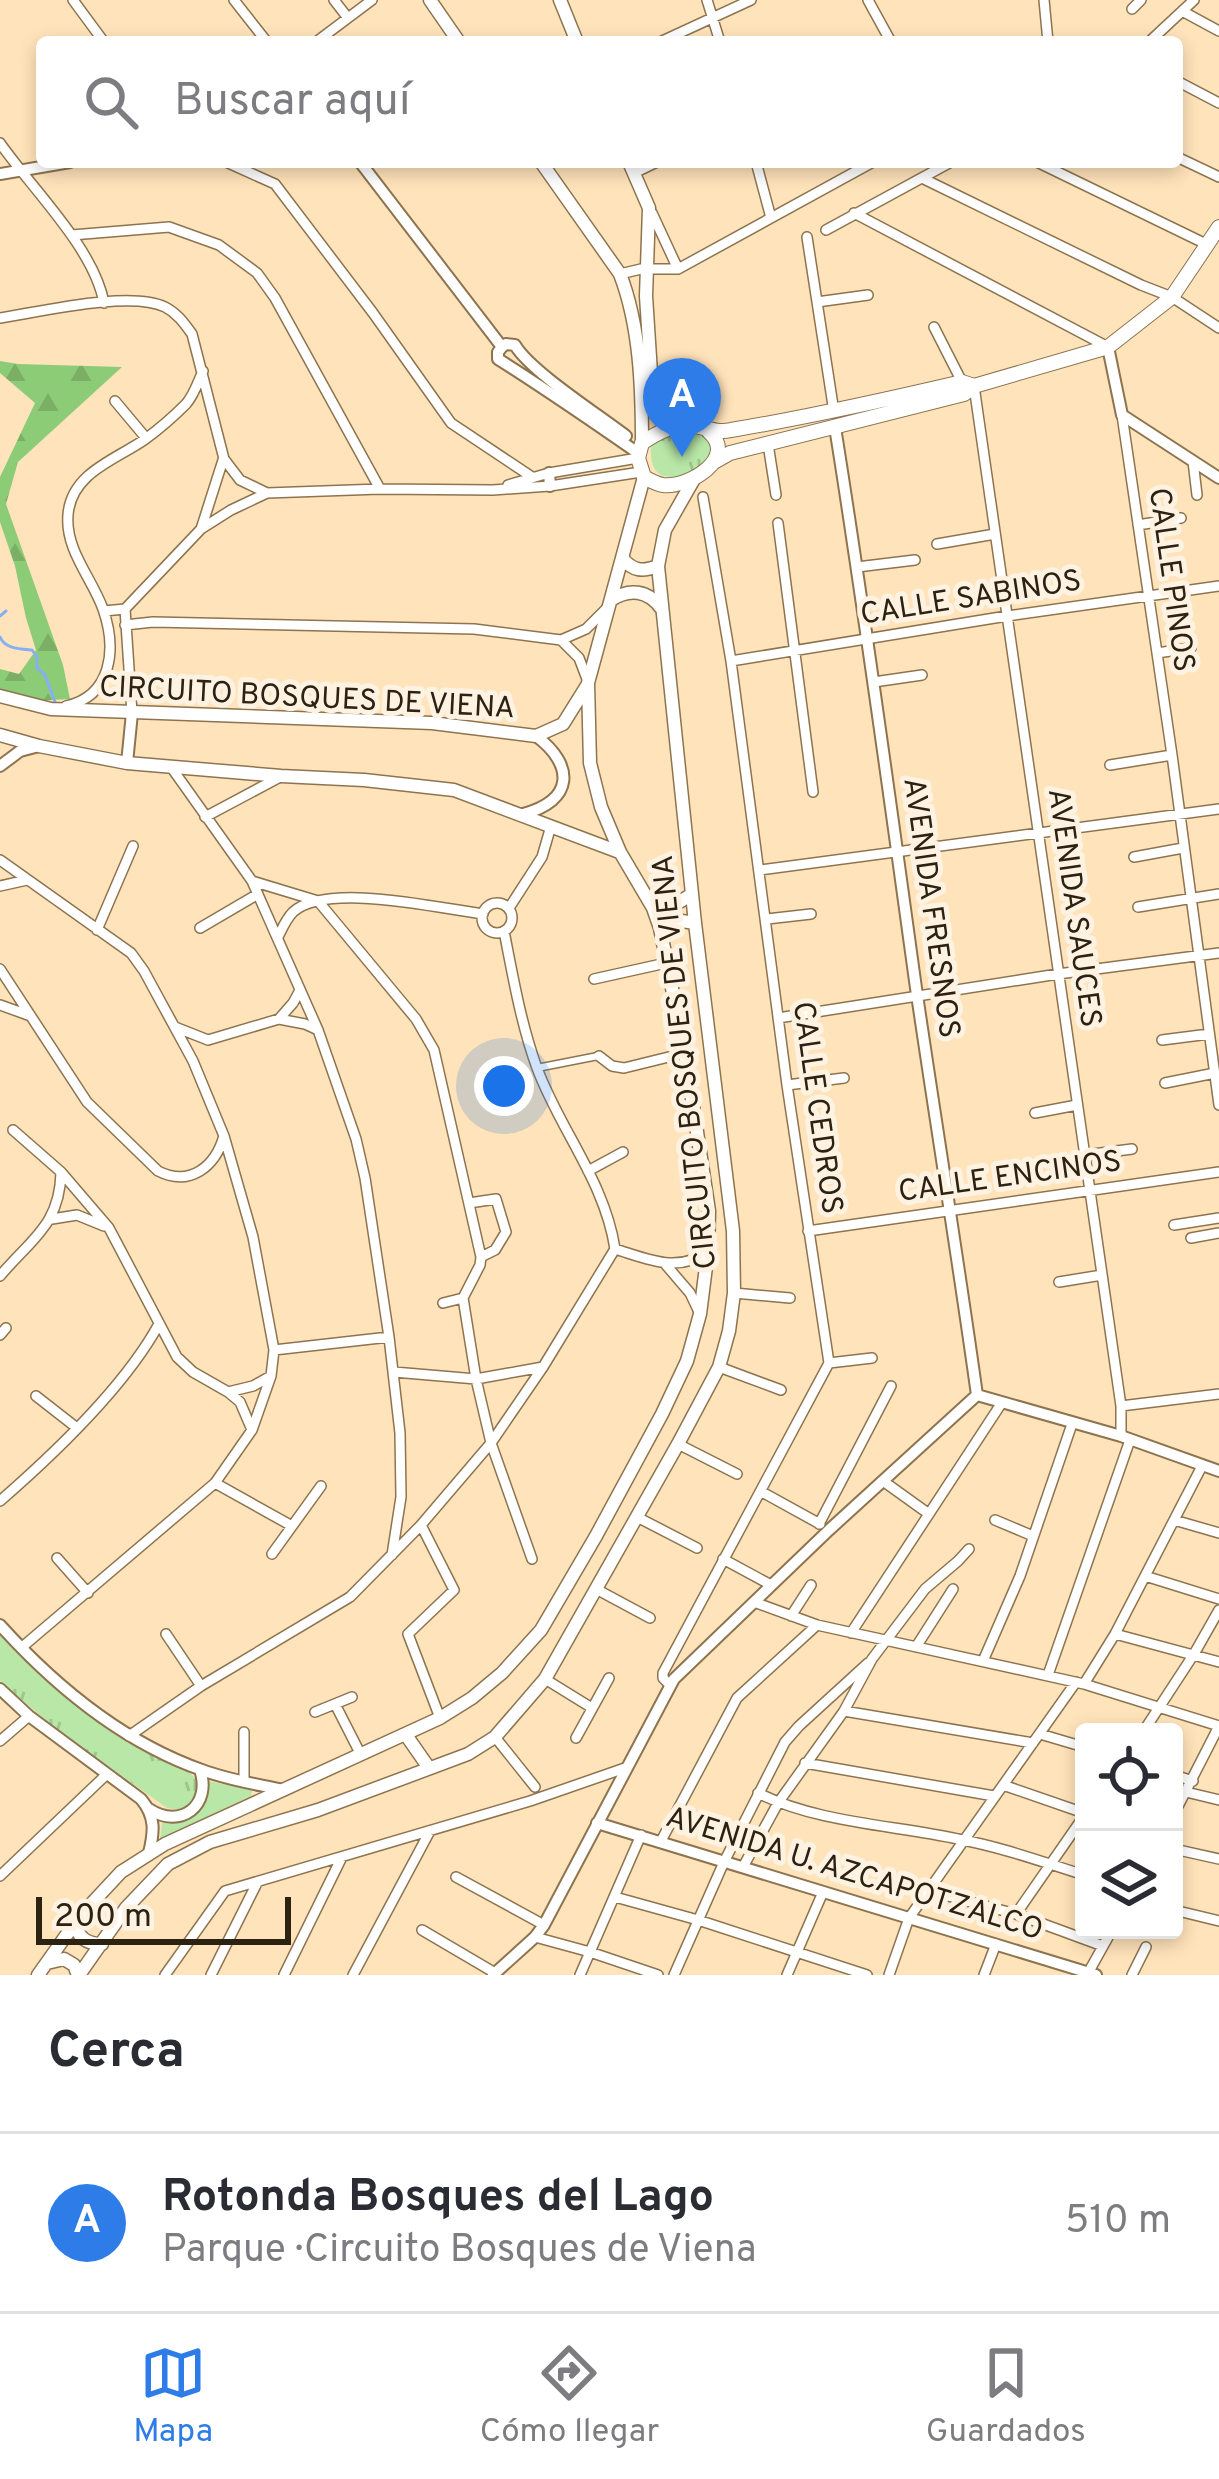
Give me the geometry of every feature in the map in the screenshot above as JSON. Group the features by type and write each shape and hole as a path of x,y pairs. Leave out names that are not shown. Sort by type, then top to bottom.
{"main road":[{"path":"430,0 454,36"},
{"path":"560,0 575,36"},
{"path":"545,168 620,274 646,296"},
{"path":"631,168 650,208 646,296 652,388 657,401 686,425 709,432 835,419 964,394 968,384 1108,347 1172,297 1219,227"},
{"name":"CIRCUITO BOSQUES DE VIENA","path":"43,1969 75,1923 121,1872 149,1853 440,1718 502,1673 541,1630 659,1420 687,1360 700,1314 709,1211 685,1053 660,928 620,852 590,763 588,683 622,558 640,458 636,338 620,274"},
{"path":"629,299 646,296"},
{"path":"686,425 657,433 640,458 658,484 694,479 730,453 835,419"},
{"path":"709,432 720,447 713,462"},
{"name":"CIRCUITO BOSQUES DE VIENA","path":"79,1975 126,1908 168,1864 211,1842 318,1810 469,1754 495,1738 545,1679 718,1367 734,1293 733,1231 658,566 664,530 694,479"},
{"path":"622,558 633,569 658,566"},
{"path":"609,604 628,592 638,592 662,608"},
{"name":"CIRCUITO BOSQUES DE VIENA","path":"0,696 51,710 432,723 536,736 563,724 588,683"},
{"path":"0,735 128,763 436,787 524,814 620,852"},
{"path":"653,908 670,908 692,894"},
{"path":"660,928 675,920 695,922"},
{"path":"659,1420 689,1425"},
{"path":"659,1420 679,1443"},
{"path":"406,1735 429,1768"},
{"path":"75,1923 81,1937 102,1944"},
{"path":"43,1969 58,1958 69,1961 79,1975"}],"street":[{"path":"74,0 100,36"},
{"path":"233,0 262,36"},
{"path":"334,0 348,18"},
{"path":"324,36 372,0"},
{"path":"707,0 718,36"},
{"path":"673,36 752,0"},
{"path":"868,0 888,36"},
{"path":"1044,0 1047,36"},
{"path":"1132,9 1141,0"},
{"path":"1155,36 1194,0"},
{"path":"1182,11 1219,31"},
{"path":"1183,84 1219,103"},
{"path":"0,143 72,235 100,286 104,303"},
{"path":"1183,160 1219,177"},
{"path":"0,174 36,167"},
{"path":"239,168 275,184 451,423 532,477 549,480"},
{"path":"365,168 502,346 515,344 534,373 640,458"},
{"path":"758,168 770,218"},
{"path":"620,274 678,269 862,168"},
{"path":"826,230 941,168"},
{"path":"1049,168 1208,245"},
{"path":"924,179 1172,297 1219,328"},
{"path":"650,208 678,269"},
{"path":"854,213 1108,347"},
{"path":"72,235 169,227 219,245 257,273 380,489"},
{"path":"807,237 835,419"},
{"path":"817,302 868,295"},
{"path":"0,318 104,303 151,302 168,308 192,334 224,459 240,480 267,493"},
{"name":"AVENIDA SAUCES","path":"934,327 968,384 994,534 1125,1438 1048,1675"},
{"name":"CALLE PINOS","path":"1108,347 1157,652 1189,898 1215,1049 1219,1105"},
{"path":"51,710 80,703 97,691 109,665 104,611 73,548 68,514 77,489 91,471 146,438 189,401 203,371"},
{"path":"115,401 146,438"},
{"path":"189,401 212,407"},
{"path":"1122,416 1219,478"},
{"name":"AVENIDA FRESNOS","path":"835,419 977,1395"},
{"path":"768,444 776,495"},
{"path":"128,763 131,713 125,609 201,529 267,493 493,490 640,458"},
{"path":"201,529 224,459"},
{"path":"1193,461 1197,495"},
{"path":"493,490 532,477"},
{"name":"CALLE CEDROS","path":"703,497 731,661 830,1363"},
{"path":"1138,525 1181,518"},
{"path":"778,523 813,793"},
{"path":"938,544 994,534"},
{"path":"857,567 915,560"},
{"name":"CALLE SABINOS","path":"731,661 1219,586"},
{"path":"124,625 474,629 561,640 586,628 609,604"},
{"path":"104,611 125,609"},
{"path":"561,640 580,658 588,683"},
{"path":"1157,652 1191,648"},
{"path":"874,682 922,675"},
{"path":"524,814 542,809 556,799 562,787 562,763 536,736"},
{"path":"0,766 20,751 39,746"},
{"path":"1110,765 1172,755"},
{"path":"171,767 253,881 318,1030 356,1139 400,1433 401,1497 392,1555"},
{"path":"205,817 281,776"},
{"path":"760,871 1219,809"},
{"path":"508,908 542,857 550,826"},
{"path":"97,930 134,846"},
{"path":"1134,857 1183,848"},
{"path":"0,860 131,953 145,971 194,1061 224,1136 253,1237 274,1350 271,1376 251,1430 215,1483 21,1648"},
{"path":"0,886 27,880"},
{"path":"253,881 318,901 416,1018 434,1050 481,1257 463,1298 476,1378 491,1443 532,1559"},
{"path":"200,928 258,894"},
{"path":"1138,907 1219,894"},
{"path":"278,937 291,914 318,901 347,896 483,914"},
{"path":"491,904 508,908 512,921 504,931 488,930 483,914 491,904"},
{"path":"767,919 811,914"},
{"path":"129,1736 201,1686 350,1597 392,1555 491,1443 615,1249 606,1207 537,1068 504,931"},
{"path":"778,1018 1219,953"},
{"path":"594,980 666,963"},
{"path":"0,969 87,1102 158,1171 170,1177 200,1172 211,1164 224,1136"},
{"path":"279,1019 299,992"},
{"path":"1204,999 1219,997"},
{"path":"0,1004 28,1015"},
{"path":"175,1028 208,1040 279,1019 318,1030"},
{"path":"1162,1040 1212,1028"},
{"path":"194,1061 208,1040"},
{"path":"537,1068 599,1056 624,1068 685,1053"},
{"path":"1165,1082 1214,1073"},
{"path":"788,1085 844,1078"},
{"path":"1035,1113 1077,1105"},
{"path":"13,1130 61,1172 109,1228 177,1357 193,1372 228,1391 244,1408 251,1430"},
{"path":"1084,1155 1132,1149"},
{"path":"588,1171 623,1152"},
{"path":"211,1164 236,1176"},
{"path":"0,1276 52,1219 61,1172"},
{"name":"CALLE ENCINOS","path":"808,1231 1219,1172"},
{"path":"469,1203 496,1199 506,1232 495,1250 481,1257"},
{"path":"52,1219 77,1215 109,1228"},
{"path":"1174,1225 1219,1218"},
{"path":"1191,1238 1219,1233"},
{"path":"615,1249 665,1265 691,1262 709,1251"},
{"path":"665,1265 690,1293 700,1314"},
{"path":"1060,1282 1102,1275"},
{"path":"734,1293 790,1298"},
{"path":"443,1303 463,1298"},
{"path":"0,1502 77,1428 146,1347 159,1324"},
{"path":"274,1350 389,1337"},
{"path":"146,1347 166,1341"},
{"path":"670,1685 662,1678 664,1673 830,1363 872,1358"},
{"path":"394,1372 476,1378 543,1367"},
{"path":"718,1367 781,1390"},
{"path":"228,1391 271,1376"},
{"path":"824,1527 890,1386"},
{"path":"1121,1406 1219,1394"},
{"path":"422,1930 494,1974 536,1937 674,1679 824,1527 883,1481 977,1395 1219,1471"},
{"path":"36,1396 77,1428"},
{"path":"851,1633 1001,1404"},
{"path":"982,1661 1020,1576 1072,1424"},
{"path":"679,1443 737,1474"},
{"path":"889,1975 909,1918 1115,1634 1202,1466"},
{"path":"883,1481 928,1514"},
{"path":"215,1483 292,1526"},
{"path":"272,1554 321,1486"},
{"path":"762,1492 824,1527"},
{"path":"637,1517 697,1548"},
{"path":"995,1520 1033,1536"},
{"path":"1174,1520 1219,1533"},
{"path":"421,1525 454,1590 408,1634 440,1718"},
{"path":"742,1867 778,1803 844,1711 872,1659 925,1589 969,1549"},
{"path":"57,1558 88,1593"},
{"path":"724,1559 771,1585"},
{"path":"1145,1576 1219,1598"},
{"path":"791,1616 811,1585"},
{"path":"596,1588 650,1618"},
{"path":"916,1647 952,1589"},
{"path":"754,1602 851,1633 1080,1683 1219,1726 1183,1798"},
{"path":"1149,1723 1219,1610"},
{"path":"661,1841 737,1698 817,1624"},
{"path":"0,1625 82,1703 129,1736 200,1770 284,1790"},
{"path":"166,1634 201,1686"},
{"path":"1115,1634 1219,1661"},
{"path":"674,1975 724,1862 791,1734 872,1659"},
{"path":"576,1738 609,1678"},
{"path":"545,1679 592,1708"},
{"path":"0,1689 141,1799 154,1822 149,1853"},
{"path":"316,1712 352,1697"},
{"path":"335,1704 361,1755"},
{"path":"844,1711 1075,1745"},
{"path":"0,1742 29,1716"},
{"path":"244,1732 244,1781"},
{"path":"495,1738 535,1787"},
{"path":"805,1763 994,1796"},
{"path":"165,1975 225,1891 530,1802 625,1768"},
{"path":"149,1809 168,1817 188,1813 204,1787 200,1770"},
{"path":"0,1876 106,1775"},
{"path":"1183,1778 1193,1781"},
{"path":"1003,1785 1075,1812"},
{"path":"1186,1792 1219,1800"},
{"path":"758,1793 778,1803 963,1840 1075,1873"},
{"name":"AVENIDA U. AZCAPOTZALCO","path":"597,1822 1090,1974"},
{"path":"1016,1914 1075,1828"},
{"path":"353,1975 430,1831"},
{"path":"580,1975 641,1835"},
{"path":"1183,1851 1219,1859"},
{"path":"284,1975 341,1859"},
{"path":"455,1876 544,1925"},
{"path":"211,1975 258,1883"},
{"path":"929,1891 1016,1914 1103,1946"},
{"path":"787,1975 824,1892"},
{"path":"614,1897 867,1975"},
{"path":"1183,1912 1219,1921"},
{"path":"536,1937 658,1975"},
{"path":"1090,1974 1107,1939"},
{"path":"984,1975 995,1944"},
{"path":"1132,1975 1146,1947"}],"green space":[{"path":"0,361 122,367 18,462 6,504 63,665 70,699 35,701 0,689 0,669 19,674 36,650 0,522 0,477 35,403 0,373"},
{"path":"690,431 716,444 703,470 674,477 659,474 651,446 669,433"},
{"path":"0,1630 69,1698 151,1754 184,1767 198,1786 193,1804 179,1810 167,1808 56,1729 0,1681"},
{"path":"208,1781 252,1790 251,1796 160,1839 163,1817 191,1816 202,1808"}],"waterway":[{"path":"0,616 6,611"},
{"path":"0,637 9,646 32,650 55,702"}],"place":[{"name":"Rotonda Bosques del Lago","path":"682,457"}]}
